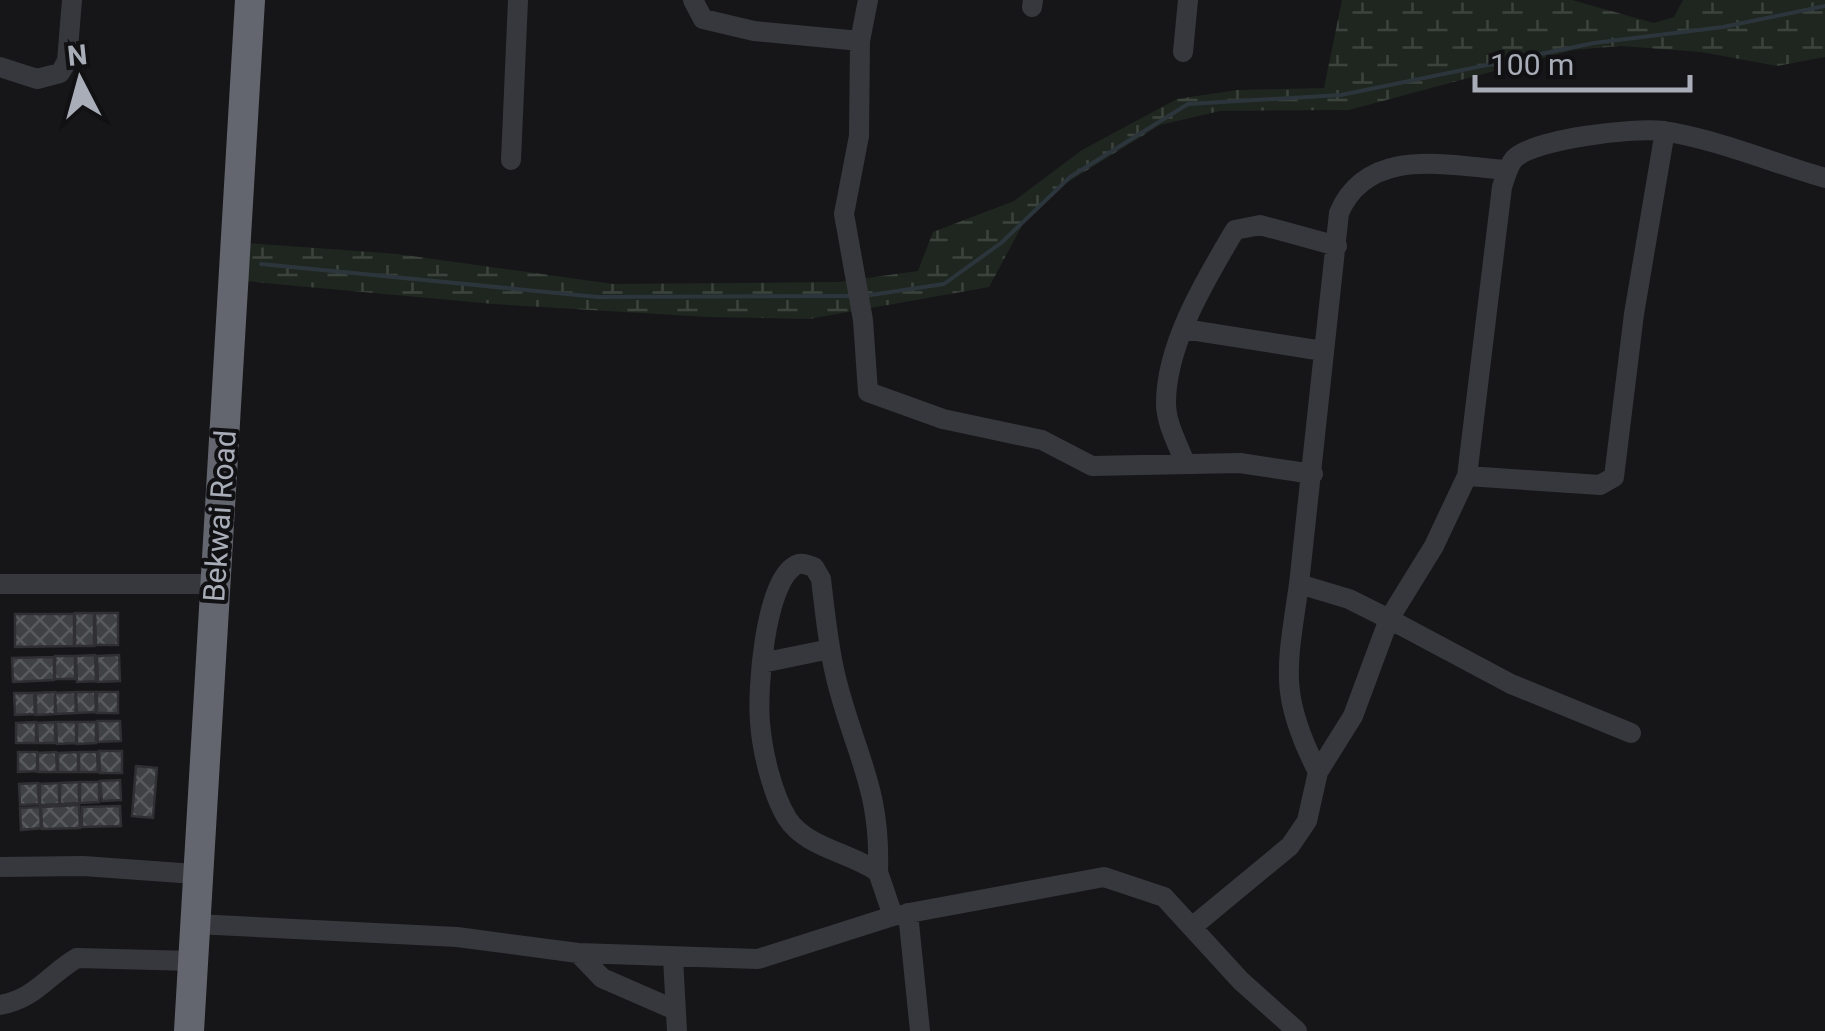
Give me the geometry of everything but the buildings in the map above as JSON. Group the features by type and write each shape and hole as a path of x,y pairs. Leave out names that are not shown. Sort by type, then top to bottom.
{"highway":[{"name":"Bekwai Road","path":"188,1031 250,0"}],"street":[{"path":"0,66 36,79 60,73 67,61 72,0"},
{"path":"511,160 518,0"},
{"path":"693,0 702,19 754,31 860,41"},
{"path":"868,0 860,41 859,136 844,214 863,320 868,392 943,419 1042,440 1092,466 1240,463 1312,474"},
{"path":"1184,52 1188,0"},
{"path":"1192,927 1290,846 1307,822 1318,772 1346,729 1389,620 1434,546 1467,476 1508,170 1515,157 1545,145 1636,130 1665,131 1825,178"},
{"path":"1467,476 1600,486 1614,477 1634,314 1665,131"},
{"path":"1318,772 1290,709 1291,638 1339,213 1347,194 1364,178 1396,164 1508,170"},
{"path":"1185,463 1166,404 1184,329 1235,230 1260,225 1336,246"},
{"path":"1184,329 1323,352"},
{"path":"878,872 796,830 784,814 762,736 762,663 782,582 791,568 801,563 814,567 821,579 830,649 873,787 880,824 878,872 900,915 920,1031"},
{"path":"0,584 215,584"},
{"path":"1299,584 1349,599 1512,684 1631,733"},
{"path":"762,663 830,649"},
{"path":"0,868 83,866 196,874"},
{"path":"196,924 457,937 578,953 758,959 900,915 1104,878 1164,897 1297,1031"},
{"path":"578,953 602,978 673,1009"},
{"path":"0,1004 20,1001 45,986 76,958 193,961"},
{"path":"672,958 677,1031"}],"green space":[{"path":"1342,0 1572,0 1654,23 1674,17 1683,0 1825,0 1825,57 1777,66 1701,52 1620,46 1573,50 1349,110 1220,111 1160,125 1055,190 1024,222 989,287 809,319 493,304 244,281 246,243 398,254 613,284 838,282 918,271 933,232 1014,201 1082,150 1177,99 1237,90 1324,88"}],"waterway":[{"path":"864,296 944,284 1001,243 1070,177 1188,104 1341,95 1594,43 1723,27 1825,6"},
{"path":"261,264 598,297 849,296"}]}
